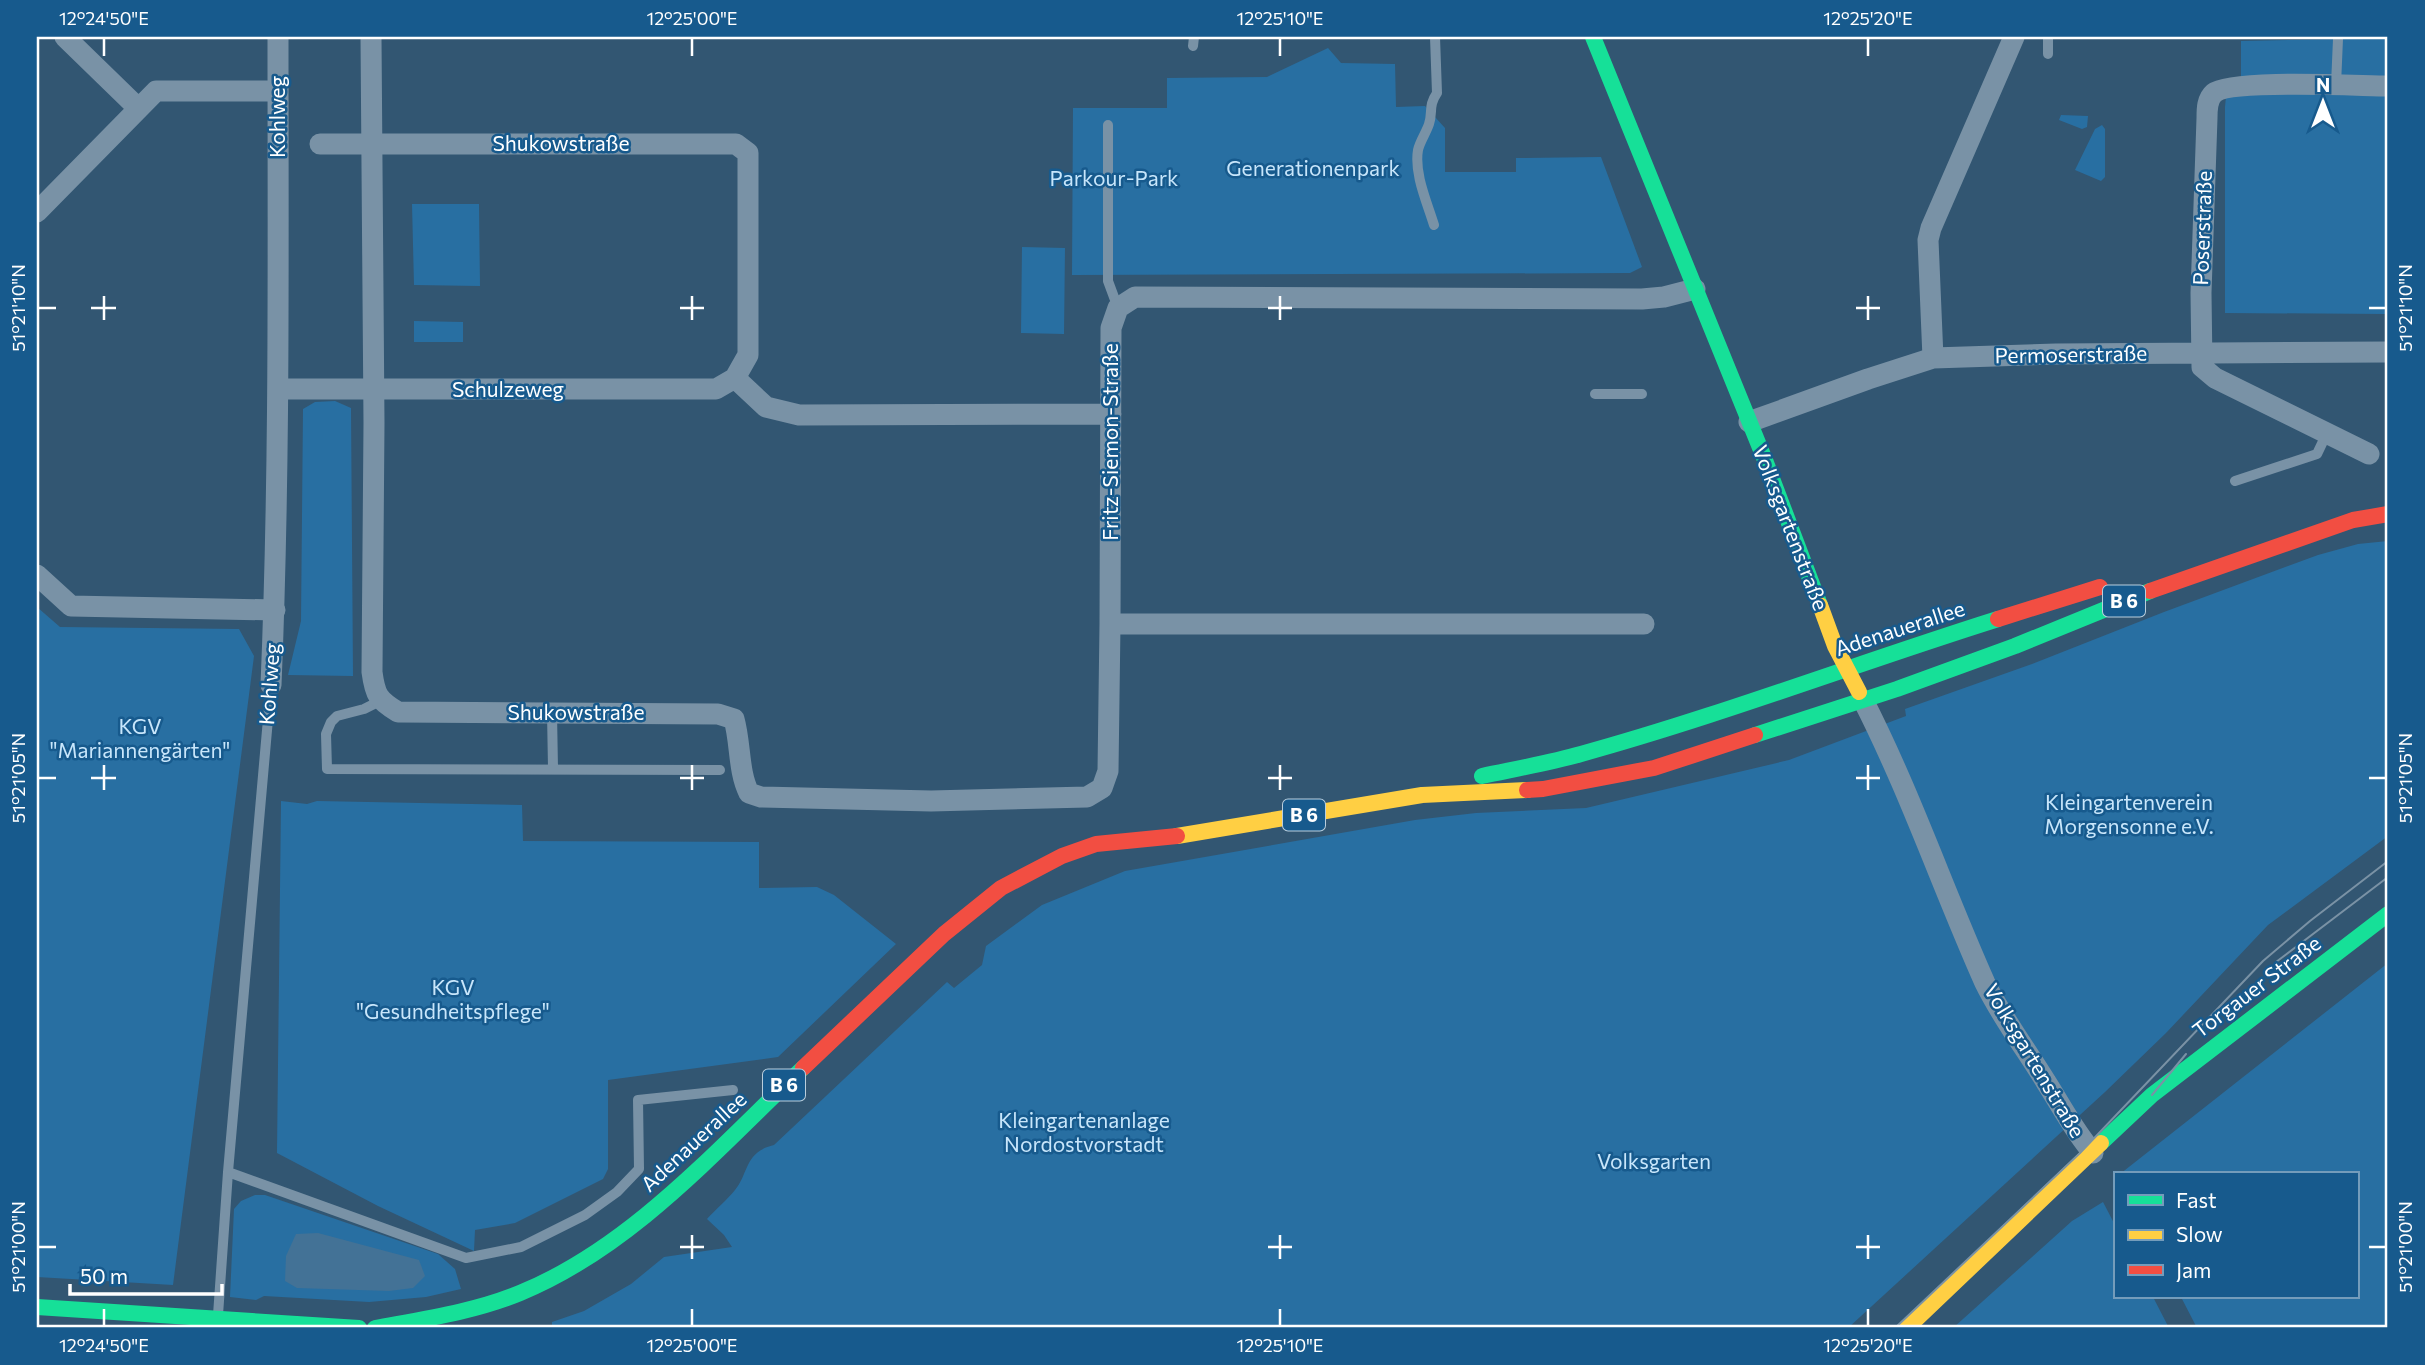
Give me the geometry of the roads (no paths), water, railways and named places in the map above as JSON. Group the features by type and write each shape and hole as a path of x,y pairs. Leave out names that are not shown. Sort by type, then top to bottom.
{"main road":[{"name":"Volksgartenstraße","path":"1593,37 1787,517 1829,632 1864,700"},
{"name":"Adenauerallee","path":"375,1328 474,1308 507,1298 587,1259 644,1218 944,934 992,894 1062,856 1096,844 1186,835 1422,796 1543,789 1654,768 1864,700 2015,646 2132,597 2263,550 2353,520 2388,514"},
{"name":"Adenauerallee","path":"1422,796 1469,779 1580,754 1802,685 1846,668 2114,582"},
{"name":"Adenauerallee","path":"1074,869 1105,857 1186,835"},
{"name":"Torgauer Straße","path":"1907,1328 2152,1095 2388,914"},
{"path":"37,1307 359,1328"}],"street":[{"path":"65,37 138,108"},
{"name":"Kohlweg","path":"271,685 275,610 278,389 278,37"},
{"path":"371,37 372,672 380,701"},
{"path":"1933,358 1929,261 1931,229 2014,37"},
{"name":"Poserstraße","path":"2201,353 2208,102 2213,94 2222,88 2237,86 2388,86"},
{"path":"37,212 156,90 278,91"},
{"name":"Shukowstraße","path":"320,144 736,144 748,153 748,355 735,378"},
{"path":"1118,308 1135,297 1642,299 1664,298 1695,289"},
{"name":"Fritz-Siemon-Straße","path":"1110,624 1111,328 1118,308"},
{"path":"2369,454 2215,378 2202,368 2201,353 2388,352"},
{"name":"Permoserstraße","path":"1749,422 1933,358 2201,353"},
{"path":"735,378 766,407 799,415 1111,414"},
{"name":"Schulzeweg","path":"278,389 716,389 735,378"},
{"path":"37,575 71,606 275,610"},
{"path":"1110,624 1644,624"},
{"name":"Shukowstraße","path":"380,701 398,712 718,714 734,719 742,780 749,793 761,797 938,801 1087,797 1102,788 1108,771 1110,624"},
{"name":"Volksgartenstraße","path":"1864,700 1909,797 1986,984 2073,1129 2093,1153"}],"lane":[{"path":"1434,225 1417,159 1421,140 1429,123 1432,101 1437,93 1435,37"},
{"path":"2048,37 2048,54"},
{"path":"2336,85 2337,39"},
{"path":"1108,125 1108,281 1118,308"},
{"path":"1595,394 1643,394"},
{"path":"2235,481 2316,454 2327,433"},
{"name":"Kohlweg","path":"217,1328 271,685"},
{"path":"380,701 364,709 338,716 331,722 326,734 327,769 720,770"},
{"path":"552,713 553,768"},
{"path":"228,1172 466,1258 522,1247 585,1215 617,1192 639,1169 638,1100 733,1090"}],"tram line":[{"path":"1895,1328 2080,1153 2263,961 2388,861"},
{"path":"2276,962 2388,877"},
{"path":"2152,1095 2186,1054"}],"park label":[{"name":"Generationenpark","path":"1313,169"},
{"name":"Parkour-Park","path":"1114,179"},
{"name":"KGV \"Mariannengärten\"","path":"140,739"},
{"name":"Kleingartenverein Morgensonne e.V.","path":"2129,815"},
{"name":"KGV \"Gesundheitspflege\"","path":"453,1000"},
{"name":"Kleingartenanlage Nordostvorstadt","path":"1084,1133"},
{"name":"Volksgarten","path":"1654,1162"}]}
